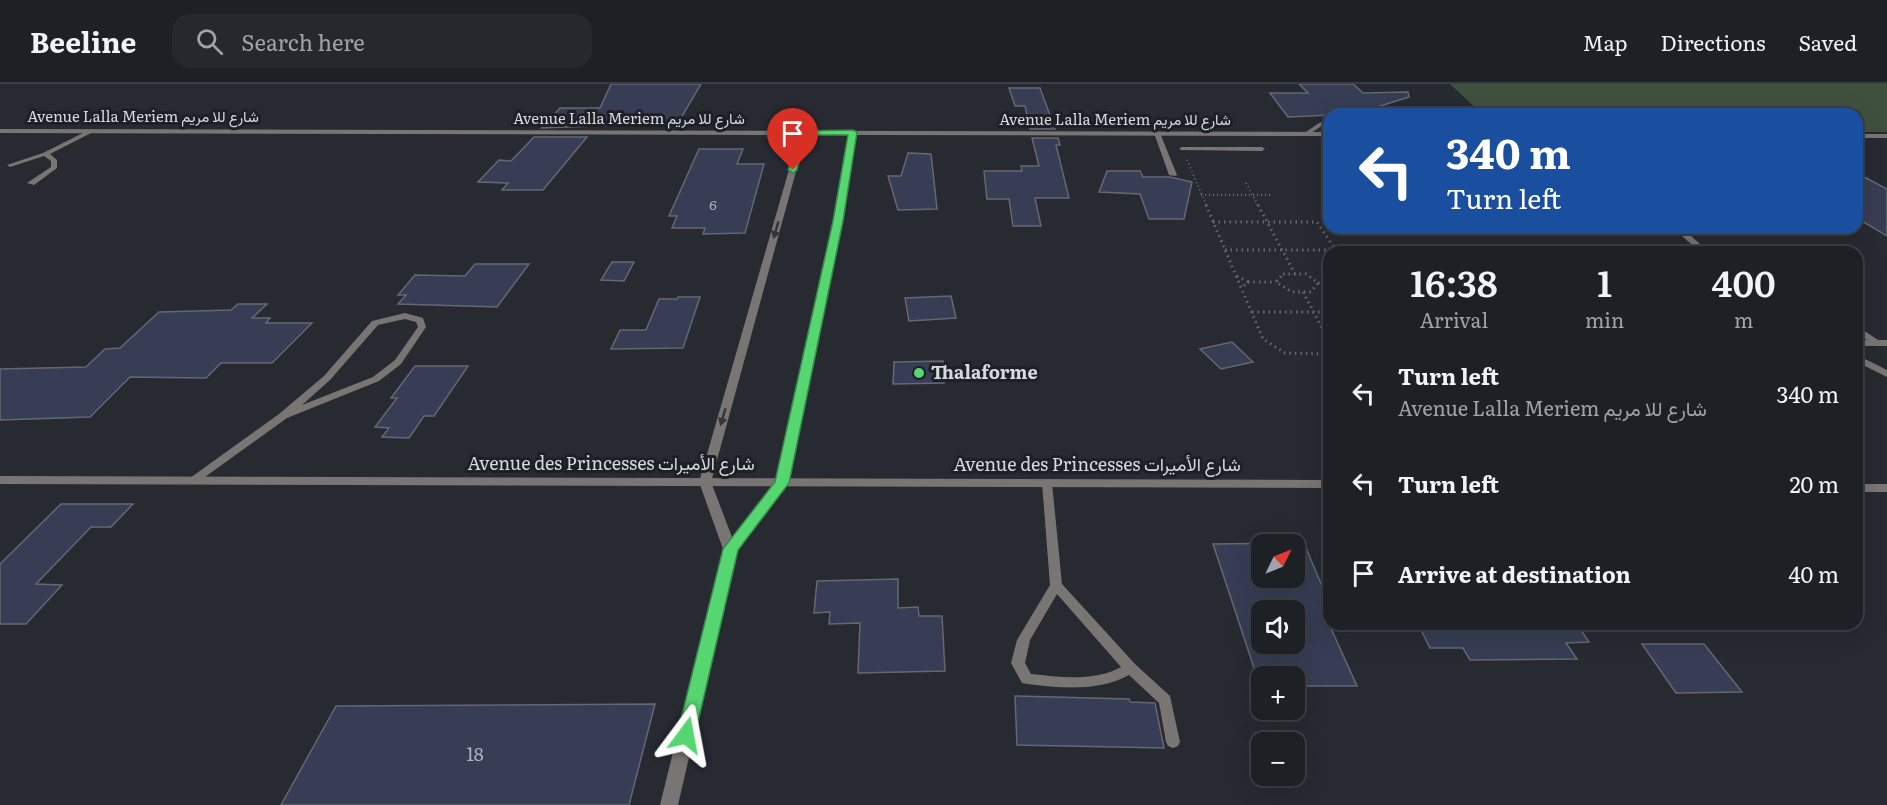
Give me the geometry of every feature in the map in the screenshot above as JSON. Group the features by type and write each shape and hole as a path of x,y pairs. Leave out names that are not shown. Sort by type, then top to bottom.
{"street":[{"name":"Avenue Lalla Meriem شارع للا مريم","path":"0,131 1323,134"},
{"path":"669,805 730,549 782,483 838,221 853,132"},
{"path":"730,549 705,482 803,133"},
{"path":"1863,136 1887,136"},
{"name":"Avenue des Princesses شارع الأميرات","path":"0,480 1323,484"},
{"path":"1863,488 1887,488"}],"lane":[{"path":"1306,134 1323,124"},
{"path":"10,165 45,154 91,131"},
{"path":"1157,133 1173,175"},
{"path":"1219,134 1227,149"},
{"path":"1182,149 1262,149"},
{"path":"32,183 54,168 54,160 45,154"},
{"path":"1684,234 1698,246"},
{"path":"194,480 283,417 314,389 375,323 405,316 420,320 422,327 398,362 376,379 283,417"},
{"path":"1863,333 1875,341"},
{"path":"1863,342 1887,343"},
{"path":"1863,361 1887,374"},
{"path":"314,389 338,395"},
{"path":"1047,483 1056,585 1024,640 1018,663 1027,679 1064,683 1102,680 1119,676 1130,668"},
{"path":"1056,585 1130,668 1165,700 1173,742"}],"path":[{"path":"1182,149 1263,339 1270,347 1290,355 1323,354"},
{"path":"1246,183 1294,274"},
{"path":"1201,195 1273,195"},
{"path":"1213,222 1317,222 1323,231"},
{"path":"1225,250 1323,251"},
{"path":"1276,282 1283,274 1306,274 1318,283 1323,283"},
{"path":"1236,276 1248,282 1276,282 1292,292 1311,292 1318,283"},
{"path":"1241,288 1248,282"},
{"path":"1303,292 1323,329"},
{"path":"1252,312 1323,312"}],"green space":[{"path":"1450,84 1887,84 1887,132 1863,132 1863,108 1476,108"}],"building":[{"path":"611,84 701,84 678,123 542,128 560,108 600,108"},
{"path":"1299,84 1353,84 1363,93 1408,92 1409,97 1374,108 1323,108 1323,115 1288,117 1270,93 1308,93"},
{"path":"1009,88 1040,88 1055,129 1030,129 1025,106 1015,106"},
{"path":"534,137 587,137 543,190 502,190 508,183 478,182 499,160 511,161"},
{"path":"1032,138 1058,138 1060,145 1056,145 1069,198 1035,198 1041,226 1013,226 1009,199 987,199 984,171 1022,171 1021,166 1039,166"},
{"path":"699,149 743,149 737,164 764,164 745,233 703,234 705,228 672,228 677,216 669,216"},
{"path":"908,153 931,154 937,209 898,210 888,176 901,176"},
{"path":"1107,171 1140,171 1143,177 1170,177 1192,182 1184,219 1149,219 1140,194 1099,192"},
{"path":"1863,176 1887,189 1887,236 1863,222"},
{"path":"612,262 634,262 624,281 601,280"},
{"path":"475,264 529,264 497,307 398,304 406,295 398,295 415,275 465,276"},
{"path":"951,296 956,318 909,321 905,298"},
{"path":"678,297 700,297 683,348 611,349 620,330 646,330 659,299 677,299"},
{"path":"238,304 267,304 252,318 270,318 266,323 312,323 272,363 221,363 206,378 130,377 90,417 0,420 0,369 86,367 105,349 120,348 159,312 231,310"},
{"path":"1232,342 1253,362 1221,369 1200,349"},
{"name":"Thalaforme","path":"943,361 944,383 893,384 894,362"},
{"path":"415,366 468,366 434,416 424,416 409,438 382,437 389,428 375,427 397,398 391,398"},
{"path":"61,504 133,504 111,527 91,527 36,584 62,585 26,624 0,624 0,564"},
{"path":"1213,544 1251,544 1251,588 1305,588 1305,545 1323,589 1323,630 1332,630 1357,686 1305,686 1305,666 1253,666"},
{"path":"898,579 898,608 918,607 919,616 942,616 945,671 858,673 860,623 829,624 830,612 814,613 817,581"},
{"path":"1421,630 1581,630 1589,642 1566,643 1577,659 1470,660 1463,648 1430,648"},
{"path":"1642,644 1704,644 1742,692 1676,693"},
{"path":"1015,696 1129,699 1130,702 1155,703 1164,748 1017,745"},
{"path":"655,704 629,805 281,805 336,706"}],"place":[{"name":"Thalaforme","path":"919,373"}],"route":[{"path":"686,735 730,549 782,483 838,221 853,132 803,133 793,170"}]}
